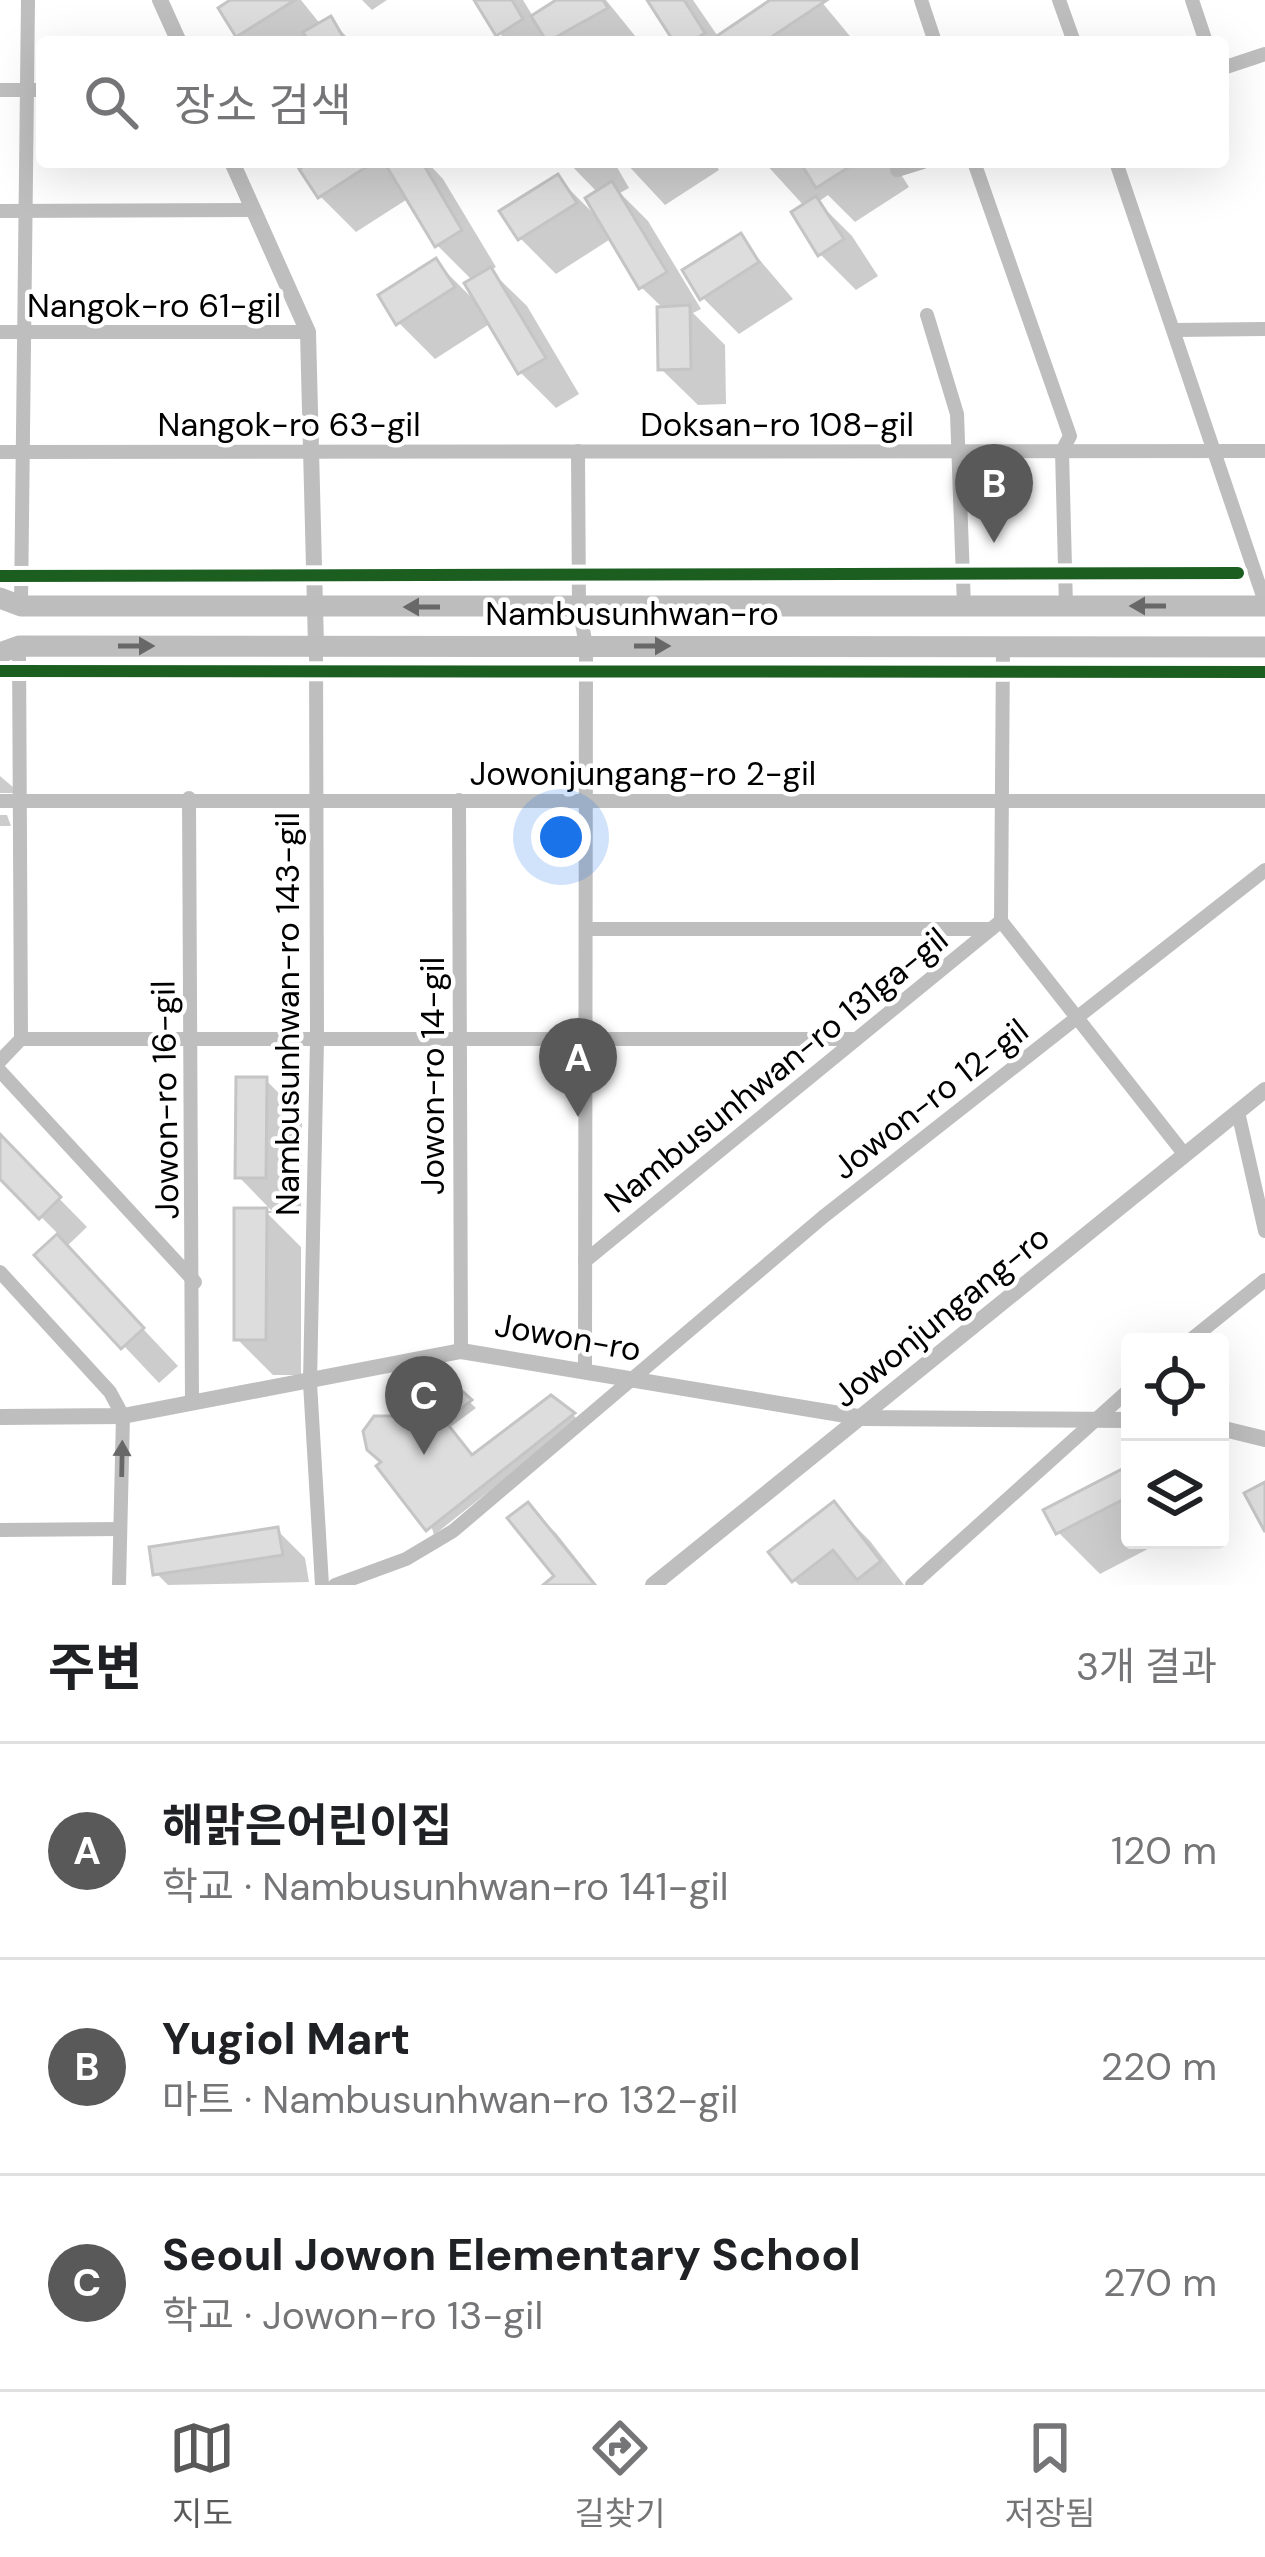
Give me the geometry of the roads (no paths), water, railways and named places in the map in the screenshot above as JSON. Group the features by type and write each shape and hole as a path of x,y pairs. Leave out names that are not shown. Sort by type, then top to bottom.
{"main road":[{"name":"Nambusunhwan-ro","path":"11,602 316,607 1265,604"},
{"name":"Nambusunhwan-ro","path":"10,650 316,645 1265,647"}],"street":[{"path":"11,602 23,452 26,211 34,90 28,0"},
{"path":"160,0 176,36"},
{"path":"921,0 933,36"},
{"path":"1059,0 1072,36"},
{"path":"1192,0 1204,36"},
{"path":"1229,66 1265,54"},
{"path":"0,90 34,90"},
{"path":"235,168 308,332 316,645"},
{"path":"897,170 904,168"},
{"path":"976,168 1070,436 1063,451 1066,607"},
{"path":"1118,168 1265,604"},
{"path":"0,211 254,210"},
{"path":"927,315 957,414 964,607"},
{"path":"1175,330 1265,329"},
{"name":"Nangok-ro 61-gil","path":"0,332 308,332"},
{"path":"578,451 579,607 586,646 585,1368"},
{"name":"Doksan-ro 108-gil","path":"578,451 1265,451"},
{"name":"Nangok-ro 63-gil","path":"0,452 578,451"},
{"name":"Nambusunhwan-ro 143-gil","path":"316,645 317,1040 310,1383 322,1585"},
{"path":"1003,646 996,925 1185,1155"},
{"path":"0,1061 21,1039 20,801 10,650"},
{"name":"Jowon-ro 16-gil","path":"189,798 192,1401"},
{"name":"Jowon-ro 14-gil","path":"459,800 461,1351"},
{"name":"Jowonjungang-ro 2-gil","path":"0,801 1265,801"},
{"name":"Jowon-ro 12-gil","path":"334,1585 406,1559 454,1531 638,1380 823,1217 1265,870"},
{"path":"586,929 996,925"},
{"name":"Nambusunhwan-ro 131ga-gil","path":"585,1261 996,925"},
{"path":"21,1039 854,1039"},
{"path":"0,1072 195,1282"},
{"name":"Jowonjungang-ro","path":"653,1585 1265,1090"},
{"path":"1238,1112 1265,1231"},
{"path":"0,1272 110,1392 123,1416 119,1585"},
{"path":"1199,1333 1265,1280"},
{"name":"Jowon-ro","path":"0,1417 123,1416 461,1351 864,1418 1121,1420"},
{"path":"912,1585 1121,1396"},
{"path":"1229,1430 1265,1439"},
{"path":"0,1529 121,1528"}],"place":[{"name":"Yugiol Mart","path":"994,543"},
{"name":"해맑은어린이집","path":"578,1117"},
{"name":"Seoul Jowon Elementary School","path":"424,1455"}]}
